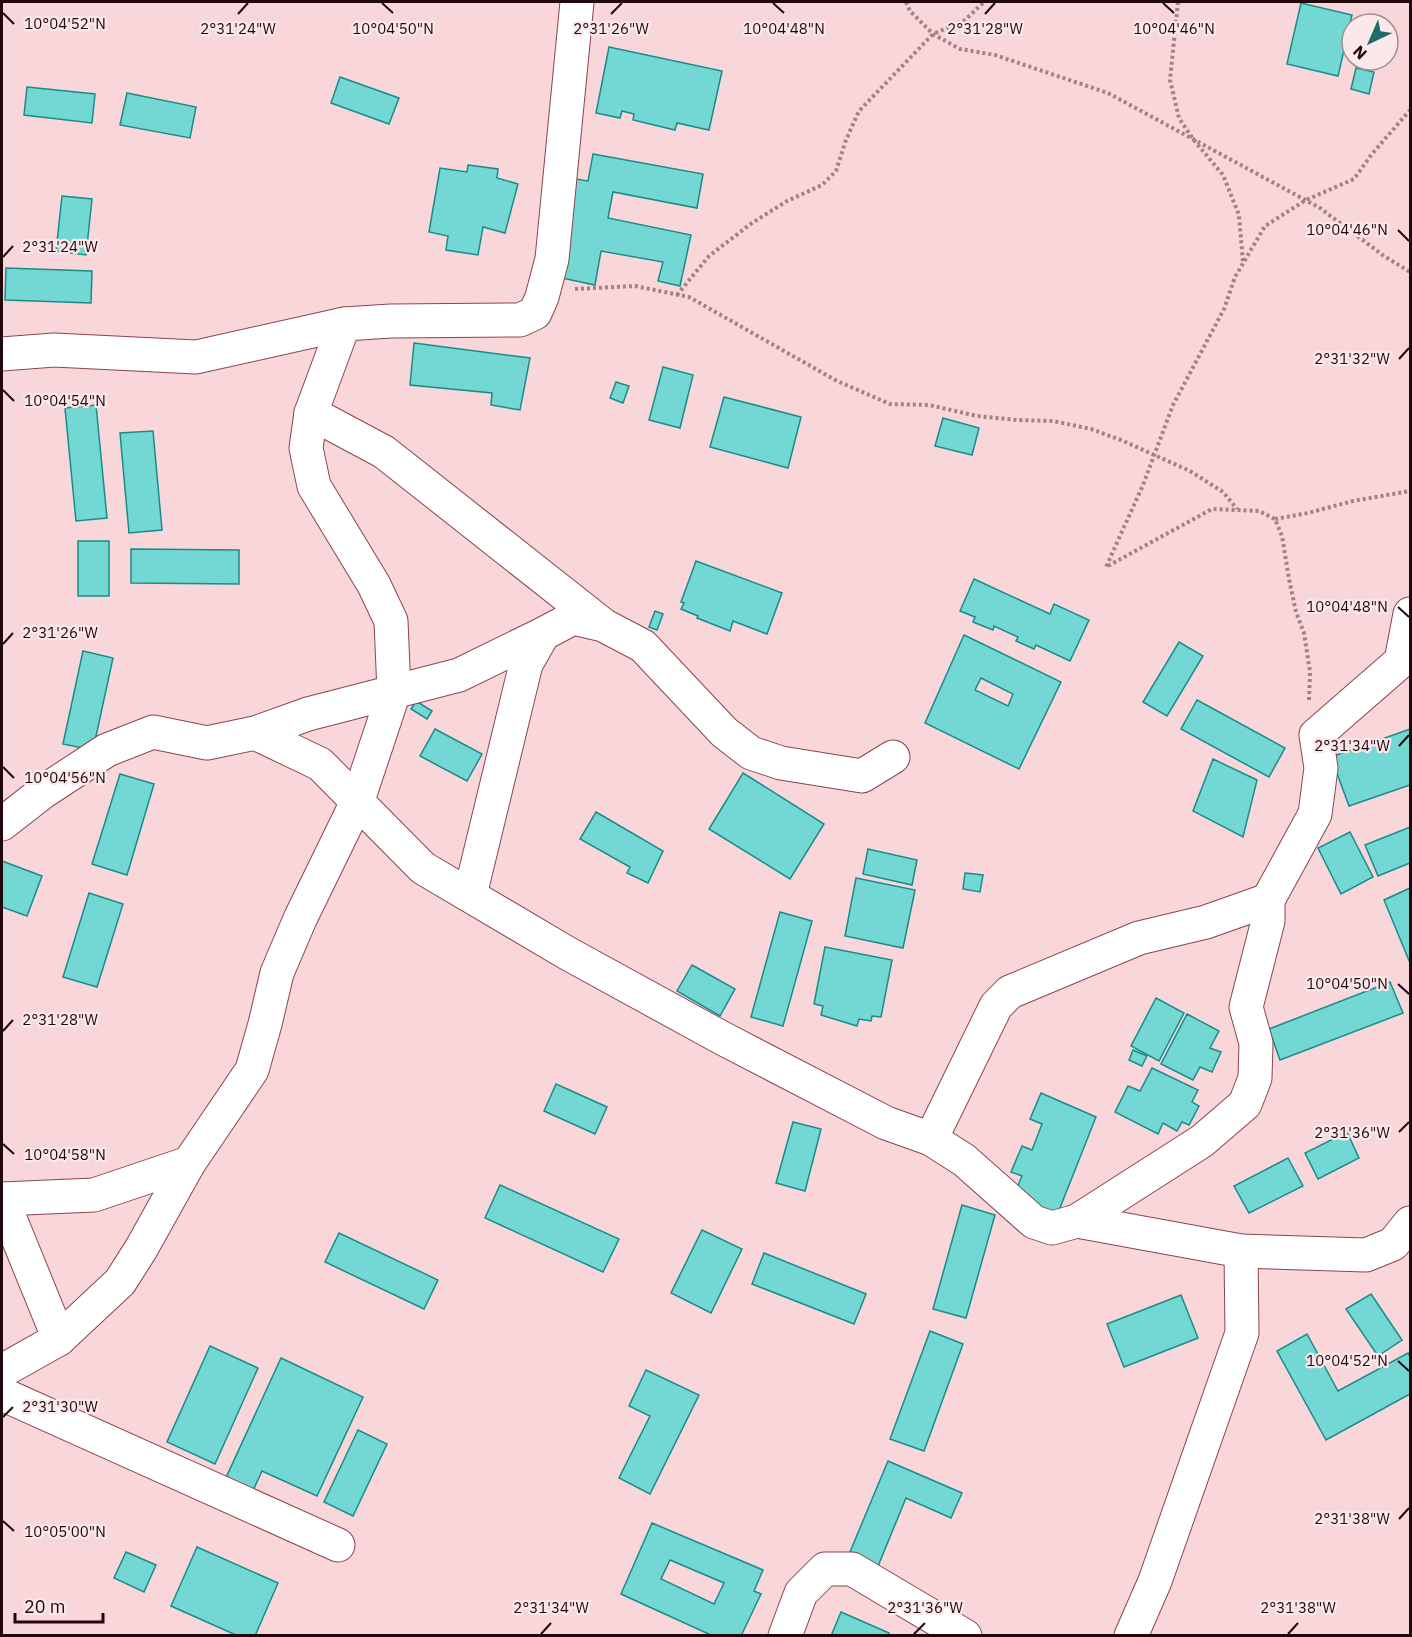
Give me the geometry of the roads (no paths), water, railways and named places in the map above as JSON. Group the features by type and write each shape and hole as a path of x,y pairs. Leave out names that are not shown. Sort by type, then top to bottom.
{"street":[{"path":"2,354 54,350 196,357 344,324 391,321 520,320 535,313 543,297 552,259 577,2"},
{"path":"2,1371 58,1339 120,1282 189,1163 252,1070 277,973 300,919 358,800 394,692 391,621 374,585 314,486 306,448 311,413 344,324"},
{"path":"311,413 384,452 603,625 643,646 724,732 751,753 782,763 862,776 893,757"},
{"path":"255,733 320,764 423,868 567,953 722,1038 886,1123 931,1139 964,1160 1034,1222 1052,1228 1077,1221 1202,1141 1245,1104 1256,1078 1256,1043 1246,1007 1268,921 1268,900 1315,814 1321,768 1316,735 1401,661 1410,614"},
{"path":"2,824 43,792 107,750 153,732 207,743 255,733 308,714 459,675 573,618 603,625"},
{"path":"470,895 526,664 543,634"},
{"path":"931,1139 996,1006 1010,992 1138,938 1206,922 1268,900"},
{"path":"58,1339 2,1199 94,1195 189,1163"},
{"path":"1077,1221 1241,1251 1366,1255 1393,1244 1410,1223"},
{"path":"1131,1635 1155,1581 1242,1333 1241,1251"},
{"path":"2,1394 338,1545"},
{"path":"785,1635 801,1593 825,1569 852,1569 965,1635"}]}
